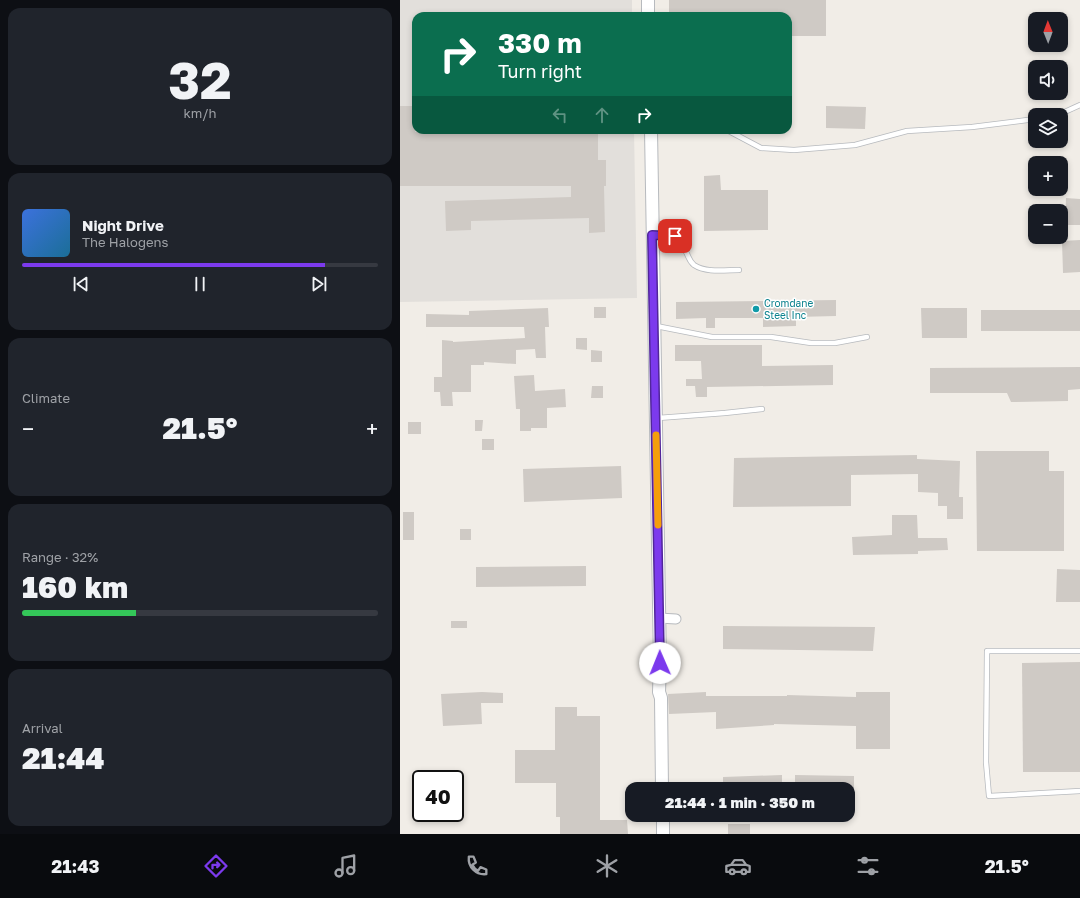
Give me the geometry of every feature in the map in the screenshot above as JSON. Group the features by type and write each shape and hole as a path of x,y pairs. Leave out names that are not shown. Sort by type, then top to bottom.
{"street":[{"path":"648,0 648,12"},
{"path":"651,134 660,618 659,692 661,698 662,782"},
{"path":"660,618 676,619"},
{"path":"663,822 663,834"}],"lane":[{"path":"1068,110 1080,105"},
{"path":"735,134 761,148 794,150 855,145 907,131 972,127 1028,119"},
{"path":"652,235 675,236 681,241 690,261 701,268 739,270"},
{"path":"654,326 712,336 771,337 811,343 835,343 867,337"},
{"path":"656,418 725,414 762,409"},
{"path":"1080,650 987,651 986,754 989,796 1080,792"}],"shaded area":[{"path":"400,0 632,0 632,12 412,12 412,134 634,134 637,298 400,302"}],"building":[{"path":"669,0 826,0 826,36 792,36 792,12 669,12"},
{"path":"400,106 412,106 412,134 598,134 598,160 606,160 606,186 604,186 605,232 589,233 589,218 471,221 471,230 446,231 445,201 571,197 571,186 400,186"},
{"path":"826,106 866,107 865,129 826,128"},
{"path":"720,175 721,190 768,190 768,230 704,231 704,176"},
{"path":"1066,198 1080,199 1080,225 1068,225 1068,204 1066,204"},
{"path":"1080,240 1080,272 1063,273 1062,244 1068,244 1068,241"},
{"name":"Cromdane Steel Inc","path":"836,300 836,316 796,317 796,326 763,327 763,318 715,318 715,328 706,328 706,318 676,319 676,302"},
{"path":"594,307 606,307 606,318 594,318"},
{"path":"548,308 549,327 545,327 546,358 536,358 535,349 516,350 516,364 484,362 484,365 471,365 471,392 452,392 453,406 441,406 440,392 434,392 434,377 442,377 442,340 453,342 525,338 524,327 426,327 426,314 469,315 469,311"},
{"path":"921,308 967,308 967,338 922,338"},
{"path":"981,310 1080,310 1080,331 981,331"},
{"path":"576,338 587,338 587,350 576,349"},
{"path":"675,345 762,345 762,366 833,365 833,385 707,387 707,397 696,397 695,386 686,386 686,379 702,379 701,361 675,361"},
{"path":"591,350 602,351 602,362 591,362"},
{"path":"1080,367 1080,389 1068,390 1068,401 1011,402 1007,393 930,393 930,368"},
{"path":"534,375 535,391 565,389 566,407 547,408 547,428 531,428 531,431 520,431 520,409 516,409 514,376"},
{"path":"592,386 603,386 603,398 591,398"},
{"path":"475,420 483,420 482,431 475,431"},
{"path":"408,422 421,422 421,434 408,434"},
{"path":"482,439 494,439 494,450 482,450"},
{"path":"976,451 1049,451 1049,471 1064,471 1064,551 977,551"},
{"path":"917,455 917,459 960,461 959,497 963,497 963,519 947,519 947,506 938,506 938,493 918,492 918,474 851,475 851,506 733,507 734,458"},
{"path":"621,466 622,498 524,502 523,469"},
{"path":"403,512 414,512 414,540 403,540"},
{"path":"892,515 917,515 918,538 947,538 948,550 918,551 918,554 853,555 852,537 892,535"},
{"path":"460,529 471,529 471,540 460,540"},
{"path":"586,566 586,586 476,587 476,567"},
{"path":"1057,569 1080,570 1080,602 1056,602"},
{"path":"451,621 467,621 467,628 451,628"},
{"path":"723,626 875,627 873,651 723,649"},
{"path":"1080,662 1080,772 1023,772 1022,663"},
{"path":"482,692 503,693 503,703 481,703 482,724 443,726 441,694"},
{"path":"706,692 706,696 787,695 856,697 856,692 890,692 890,749 856,749 856,726 774,724 716,729 716,712 669,714 668,694"},
{"path":"555,707 577,707 577,716 600,716 600,820 625,820 625,822 627,822 628,834 560,834 560,817 556,817 556,783 515,783 515,750 555,750"},
{"path":"782,775 782,782 723,782 723,777"},
{"path":"795,775 854,776 854,782 795,782"},
{"path":"728,824 750,824 750,834 728,834"}],"slow traffic":[{"path":"656,435 658,525"}],"place":[{"name":"Cromdane Steel Inc","path":"756,309"}],"route":[{"path":"660,663 652,235 675,236"}]}
